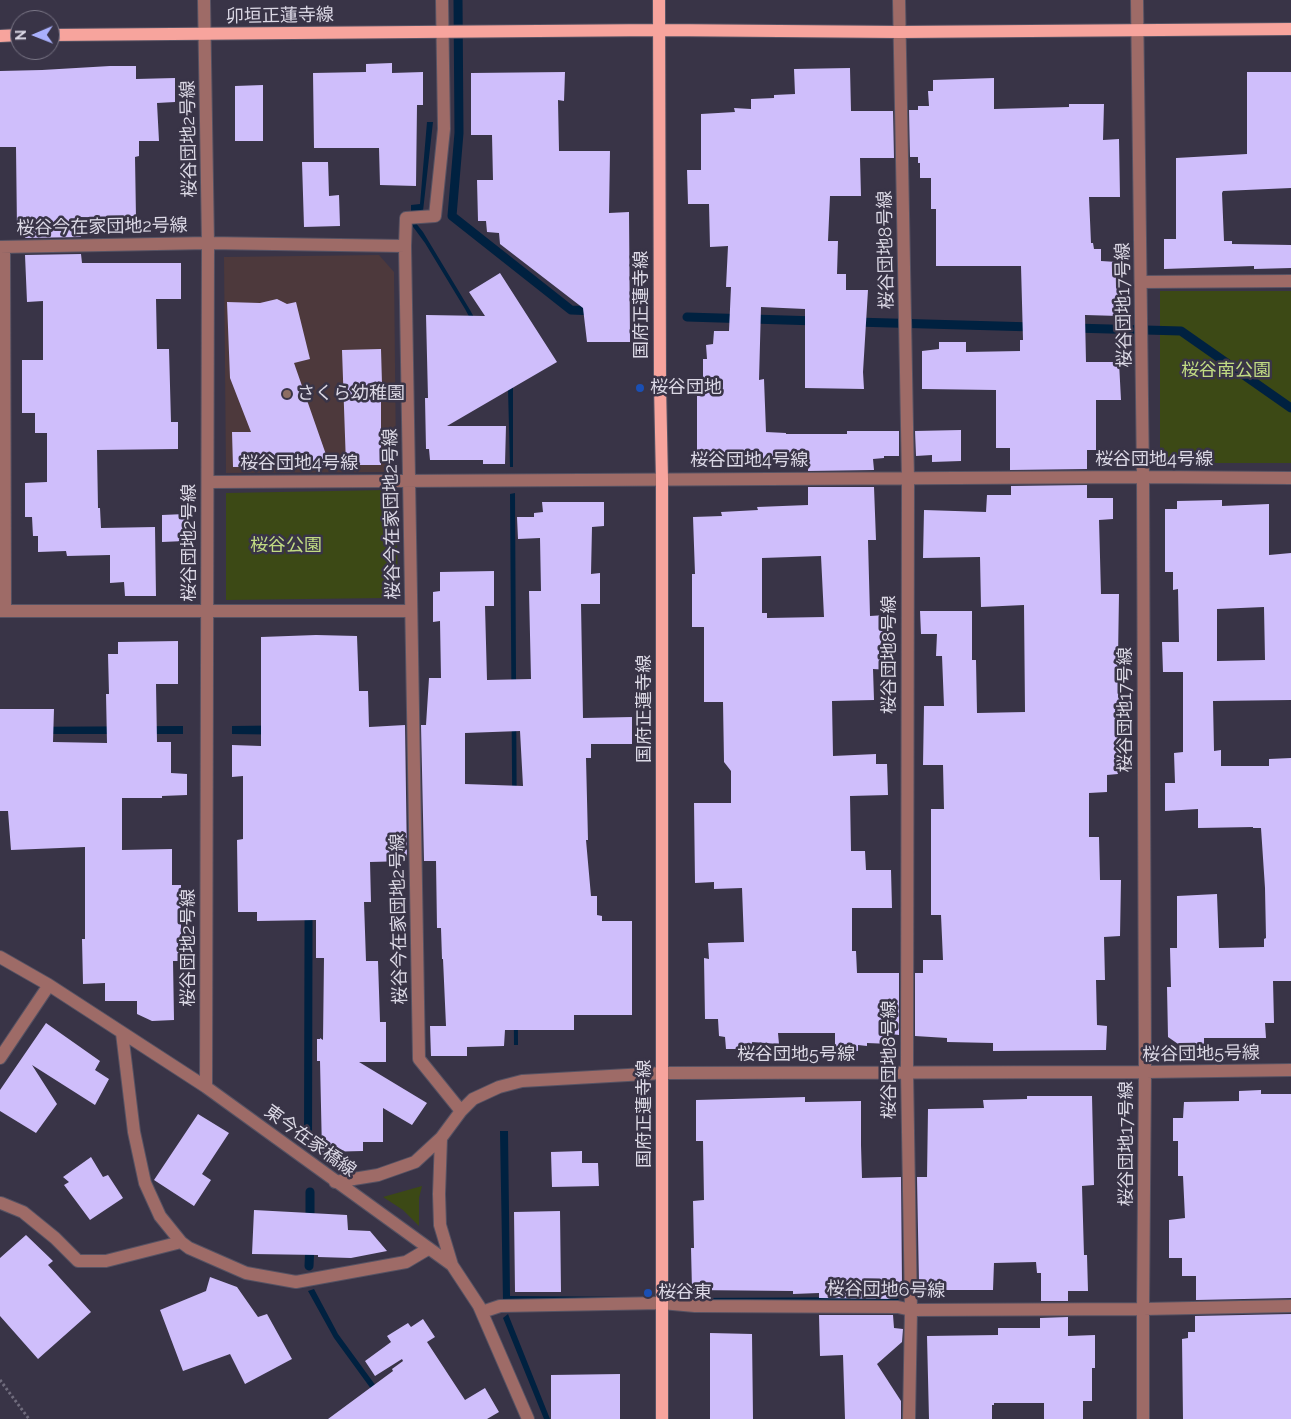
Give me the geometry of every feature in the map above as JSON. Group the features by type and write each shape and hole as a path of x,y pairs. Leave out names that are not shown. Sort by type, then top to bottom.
{"main road":[{"name":"国府正蓮寺線","path":"659,0 662,479 662,1419"},
{"name":"卯垣正蓮寺線","path":"60,35 660,30 900,32 1291,29"}],"street":[{"name":"桜谷団地2号線","path":"204,0 208,243 206,1087"},
{"path":"405,246 406,218 435,216 444,129 442,0"},
{"name":"桜谷団地8号線","path":"900,0 908,479 907,1072 911,1310 909,1419"},
{"name":"桜谷団地17号線","path":"1137,0 1143,477 1144,1419"},
{"name":"桜谷今在家団地2号線","path":"2,247 208,243 405,246 419,1059 461,1111"},
{"path":"2,247 2,611 411,611"},
{"path":"1141,282 1291,281"},
{"name":"桜谷団地4号線","path":"208,482 1143,477 1291,478"},
{"name":"東今在家橋線","path":"0,957 49,985 206,1087 452,1265 482,1312 528,1419"},
{"path":"0,1058 49,985"},
{"path":"122,1033 134,1132 145,1183 160,1216 181,1242 189,1248 246,1273 296,1282 406,1262 428,1249"},
{"name":"桜谷団地5号線","path":"335,1182 378,1175 415,1162 440,1138 473,1099 499,1087 522,1081 663,1073 1291,1070"},
{"path":"440,1138 440,1225 452,1265"},
{"path":"1,1203 23,1212 55,1238 78,1261 106,1261 181,1242"},
{"name":"桜谷団地6号線","path":"482,1312 500,1306 662,1303 695,1306 898,1307 911,1310 1291,1306"}],"path":[{"path":"0,1380 29,1419"}],"shaded area":[{"path":"379,255 394,272 396,458 386,472 226,473 224,257"}],"green space":[{"name":"桜谷南公園","path":"1160,291 1291,291 1291,463 1173,463 1160,451"},
{"name":"桜谷公園","path":"386,490 396,502 398,585 387,598 226,600 226,493"},
{"path":"422,1186 419,1198 419,1226 403,1210 383,1197"}],"water":[{"path":"427,122 433,122 423,211 416,211 415,222 470,310 513,388 513,467 510,467 508,389 465,309 425,243 411,224 411,205 420,204"},
{"path":"515,493 518,1045 514,1045 510,494"},
{"path":"313,725 312,1147 304,1141 305,735 232,734 232,726"},
{"path":"183,726 183,734 0,734 0,727"},
{"path":"500,1131 508,1131 510,1296 637,1297 637,1302 503,1301"},
{"path":"314,1289 338,1334 400,1419 393,1419 334,1338 308,1291"},
{"path":"898,1297 899,1302 689,1301 689,1298"},
{"path":"508,1314 550,1419 544,1419 503,1318"}],"building":[{"path":"392,63 392,73 423,72 423,105 417,105 416,186 380,185 379,148 314,148 313,73 366,72 366,64"},
{"path":"136,66 136,79 175,78 175,102 157,103 159,141 139,141 139,156 135,157 136,218 80,217 81,237 25,238 24,230 17,230 16,147 0,147 0,71"},
{"path":"850,68 851,111 893,111 894,158 860,158 861,196 830,196 828,241 838,241 837,274 846,274 846,290 868,290 863,372 864,389 805,388 805,309 761,307 759,380 764,379 766,432 786,434 847,434 847,431 899,431 899,456 884,456 884,458 873,459 874,470 808,471 808,459 765,460 765,463 702,464 702,460 697,459 697,394 703,394 703,359 707,359 706,345 713,344 714,331 729,331 731,287 726,287 728,246 710,247 709,204 688,204 687,170 701,170 701,114 735,112 734,108 751,109 751,99 774,98 774,95 795,94 794,69"},
{"path":"565,72 564,101 558,100 559,151 610,151 609,213 629,212 630,342 587,342 583,308 500,244 499,233 487,232 486,221 478,221 477,180 493,180 492,135 471,135 471,73"},
{"path":"1247,72 1291,72 1291,188 1223,191 1224,241 1232,241 1232,244 1291,245 1291,268 1254,269 1254,266 1164,269 1164,239 1176,239 1176,158 1247,154"},
{"path":"994,78 994,109 1069,107 1069,104 1104,104 1103,140 1119,139 1120,197 1089,197 1091,243 1093,243 1094,249 1101,249 1101,261 1117,262 1116,279 1119,279 1119,316 1085,315 1086,362 1119,362 1121,400 1096,400 1096,450 1087,450 1087,469 1010,470 1010,448 996,448 996,390 922,389 922,351 939,349 939,342 966,342 966,352 1020,351 1020,340 1023,340 1021,266 936,266 936,209 931,209 931,178 920,178 918,157 910,157 909,110 918,110 918,106 929,106 928,91 933,91 933,80"},
{"path":"263,85 263,141 235,141 235,86"},
{"path":"302,162 328,162 329,196 339,195 340,226 304,227"},
{"path":"81,254 82,263 181,263 181,299 156,299 157,349 169,349 171,422 178,422 178,449 97,450 98,508 100,508 101,528 155,527 156,596 125,596 124,582 110,583 110,555 67,556 66,551 38,552 38,536 33,536 32,517 25,517 25,483 47,482 47,433 35,433 35,413 22,413 22,360 43,360 43,301 27,302 25,255"},
{"path":"500,273 557,362 447,426 506,426 505,464 483,464 483,460 430,460 429,449 426,449 425,398 428,398 426,315 485,316 469,292"},
{"path":"277,299 287,304 296,302 310,359 294,363 330,466 233,467 232,432 251,432 230,378 227,302 260,303"},
{"path":"381,349 381,465 346,465 342,350"},
{"path":"961,430 961,461 932,462 932,455 916,456 915,431"},
{"path":"1087,485 1087,498 1113,498 1113,519 1099,520 1101,594 1119,594 1118,658 1121,658 1118,774 1107,775 1107,792 1089,793 1089,837 1099,837 1100,880 1121,880 1120,936 1104,937 1105,980 1096,980 1097,1025 1107,1026 1106,1050 993,1051 993,1043 947,1042 947,1038 915,1036 915,973 923,973 923,960 943,960 941,915 931,915 931,809 944,809 943,765 923,765 924,706 944,706 942,656 936,656 937,634 921,634 920,611 972,611 972,660 976,660 977,713 1025,712 1024,605 981,607 980,557 923,558 924,510 986,512 987,495 1011,495 1011,486"},
{"path":"808,487 874,487 876,540 868,540 870,616 886,615 890,670 873,669 874,700 832,701 833,756 876,754 876,764 887,764 888,795 850,796 851,851 865,851 866,870 891,870 892,908 852,908 852,951 856,951 857,973 899,973 899,1035 891,1034 891,1044 867,1043 867,1046 858,1045 858,1051 835,1051 835,1033 778,1033 779,1044 752,1042 753,1049 726,1049 725,1037 719,1036 718,1019 705,1019 704,958 709,959 708,943 744,942 742,888 714,889 714,882 695,883 694,803 731,803 731,771 724,762 723,702 704,702 704,627 692,627 692,574 695,574 693,517 722,516 721,512 758,510 757,507 808,505","holes":["821,556 824,617 767,618 767,613 762,613 762,558"]},
{"path":"1222,500 1222,506 1269,504 1269,555 1291,553 1291,700 1213,701 1214,751 1221,750 1221,766 1269,766 1269,759 1291,758 1291,981 1273,981 1274,1023 1265,1023 1266,1038 1204,1038 1204,1045 1181,1046 1168,1037 1167,987 1171,987 1170,948 1177,948 1177,896 1217,894 1219,948 1264,947 1264,939 1266,938 1261,828 1198,828 1198,809 1165,811 1165,783 1175,783 1174,753 1183,752 1183,672 1163,672 1162,642 1179,642 1178,589 1173,590 1173,572 1165,572 1165,509 1177,509 1177,501","holes":["1264,607 1265,660 1217,661 1217,609"]},
{"path":"542,502 604,502 604,526 592,527 591,574 600,573 600,604 581,604 583,718 632,717 632,744 591,744 591,758 586,758 588,840 586,840 591,896 597,896 597,915 602,916 602,921 632,921 632,1015 574,1015 574,1030 505,1030 504,1046 467,1047 467,1056 431,1056 430,1026 446,1026 441,928 437,928 436,861 424,861 421,725 426,725 429,678 441,678 440,621 433,622 433,592 440,591 440,572 494,571 494,606 485,606 487,680 531,679 529,591 541,591 540,538 518,539 517,517 534,517 534,513 543,512","holes":["520,731 523,786 465,784 465,733"]},
{"path":"185,514 185,541 162,542 162,515"},
{"path":"357,636 359,691 368,691 369,727 405,725 407,861 370,862 371,902 364,902 366,961 378,961 380,1022 386,1022 386,1062 359,1062 427,1103 412,1125 383,1108 383,1142 363,1142 363,1151 322,1152 320,1061 317,1061 317,1039 323,1040 324,958 316,958 316,920 257,921 257,912 238,912 237,840 243,839 243,776 232,777 232,745 261,746 261,637"},
{"path":"178,641 178,684 156,684 157,742 171,742 171,773 187,774 187,795 162,796 162,798 122,798 122,850 172,849 172,885 181,885 181,961 173,961 174,1020 152,1021 137,1014 137,1001 105,1001 105,983 83,984 82,939 85,939 85,847 11,850 8,811 0,811 0,709 54,709 53,742 107,743 106,694 109,694 108,654 118,654 118,642"},
{"path":"46,1023 100,1061 95,1070 109,1079 95,1105 32,1065 57,1104 36,1133 0,1111 0,1090"},
{"path":"1261,1090 1261,1094 1291,1094 1291,1298 1196,1300 1196,1276 1182,1276 1182,1258 1169,1258 1169,1220 1185,1218 1183,1176 1178,1176 1178,1141 1173,1141 1173,1118 1183,1118 1184,1102 1239,1101 1239,1091"},
{"path":"1027,1096 1092,1096 1094,1185 1082,1186 1084,1255 1087,1255 1088,1291 1068,1291 1068,1301 1041,1301 1041,1273 1037,1273 1036,1262 994,1263 993,1290 937,1290 936,1284 919,1284 917,1177 927,1177 928,1109 984,1108 983,1100 1027,1099"},
{"path":"805,1097 805,1102 861,1101 862,1178 901,1177 902,1285 893,1285 893,1299 819,1298 819,1293 793,1294 793,1291 692,1290 691,1248 694,1248 693,1201 704,1200 703,1141 696,1141 696,1100"},
{"path":"198,1114 229,1133 202,1174 211,1180 194,1206 154,1180"},
{"path":"582,1151 582,1163 598,1163 599,1186 552,1187 551,1152"},
{"path":"91,1157 103,1177 108,1175 123,1198 90,1220 64,1185 69,1182 63,1177"},
{"path":"254,1210 347,1215 348,1230 370,1231 387,1251 351,1258 318,1257 318,1255 252,1254"},
{"path":"560,1211 561,1292 515,1292 514,1212"},
{"path":"26,1235 53,1261 48,1265 91,1312 38,1359 0,1316 0,1258"},
{"path":"210,1277 237,1287 258,1317 267,1314 292,1359 245,1384 230,1354 183,1371 160,1310 206,1291"},
{"path":"1291,1314 1291,1419 1183,1419 1182,1339 1188,1338 1188,1332 1195,1332 1195,1316"},
{"path":"819,1315 893,1315 894,1328 903,1329 902,1342 877,1364 901,1401 901,1419 845,1419 843,1355 820,1356"},
{"path":"1068,1317 1068,1336 1095,1335 1092,1401 1083,1401 1083,1419 1044,1419 1044,1403 994,1403 992,1405 992,1419 929,1419 927,1336 998,1335 998,1328 1040,1328 1040,1318"},
{"path":"423,1319 435,1337 427,1342 465,1400 485,1388 499,1412 487,1419 328,1419 393,1371 392,1369 403,1361 402,1359 375,1376 365,1361 391,1342 387,1336 408,1323 411,1327"},
{"path":"710,1333 752,1334 753,1419 710,1419"},
{"path":"620,1374 620,1419 551,1419 551,1375"}],"waterway":[{"path":"458,0 459,133 452,216 571,310 595,311"},
{"path":"687,317 817,321"},
{"path":"855,322 1034,327"},
{"path":"1074,328 1181,331 1291,408"},
{"path":"310,1192 310,1224"},
{"path":"309,1266 310,1244"}],"place":[{"name":"桜谷団地","path":"640,388"},
{"name":"さくら幼稚園","path":"287,394"},
{"name":"桜谷東","path":"648,1293"}]}
